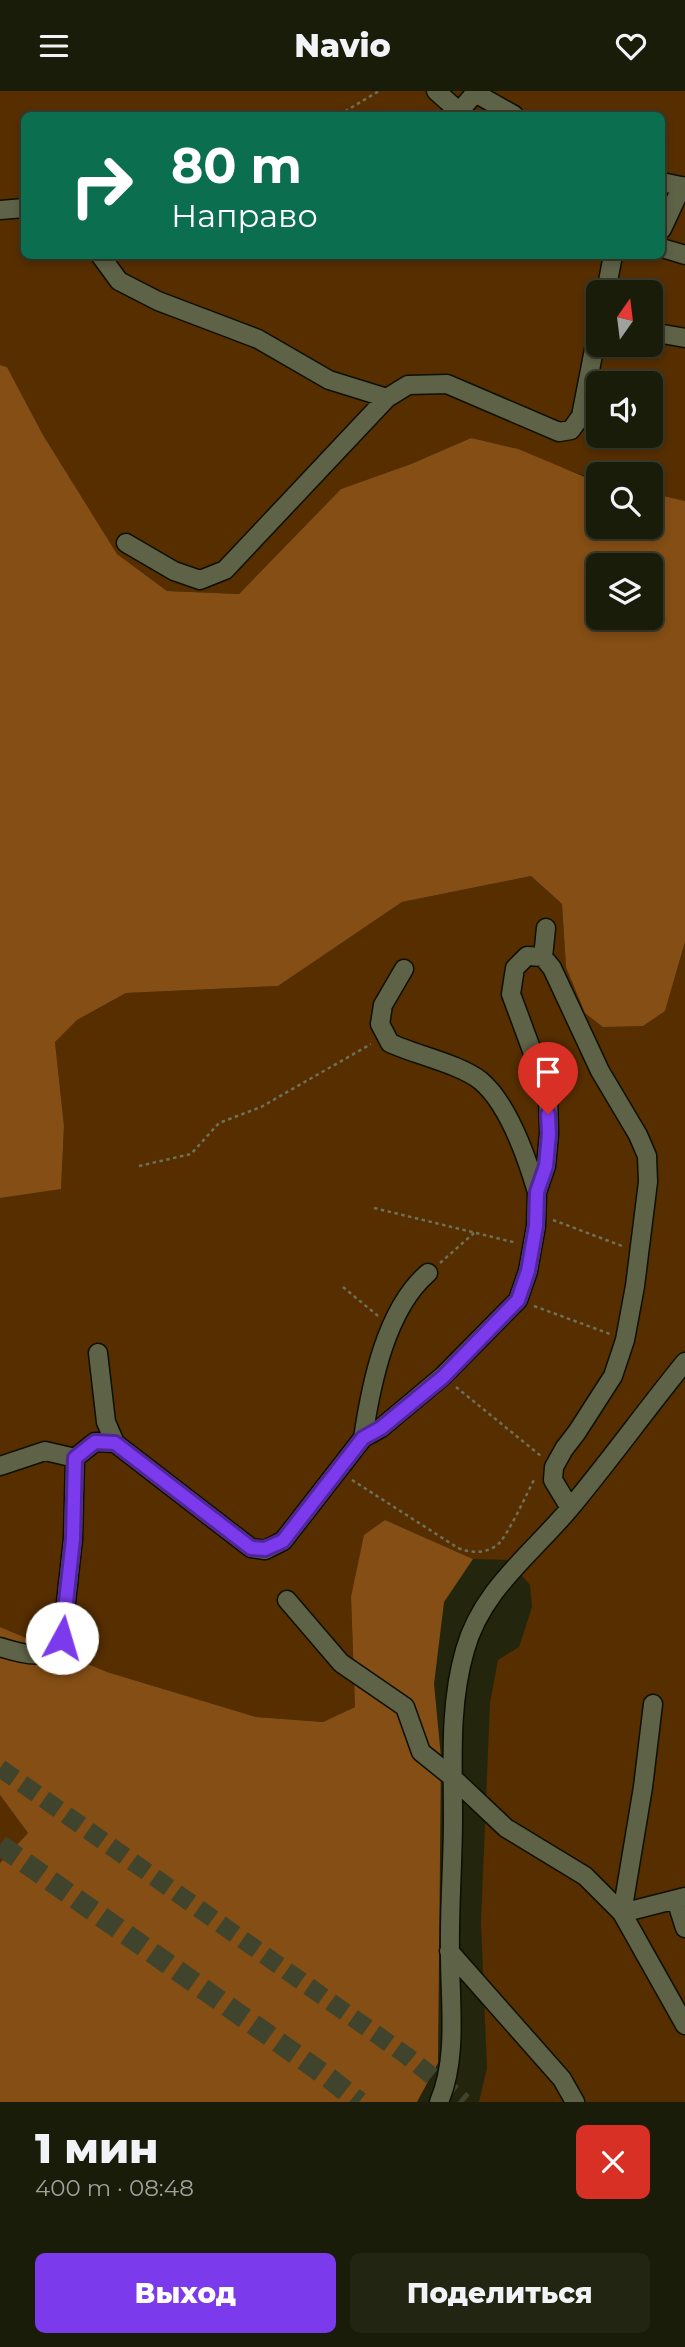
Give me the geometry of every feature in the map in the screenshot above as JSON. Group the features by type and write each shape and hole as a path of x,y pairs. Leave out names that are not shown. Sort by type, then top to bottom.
{"street":[{"path":"436,91 459,112"},
{"path":"462,112 475,93 509,112"},
{"path":"665,183 683,186 665,223"},
{"path":"0,211 21,208"},
{"path":"665,250 685,255"},
{"path":"103,259 119,281 158,301 258,339 329,380 387,398"},
{"path":"608,280 612,259"},
{"path":"663,334 685,338"},
{"path":"126,543 173,571 200,580 225,570 387,398 408,385 447,384 559,432 571,430 581,416 593,357"},
{"path":"542,957 546,928"},
{"path":"537,1192 546,1166 549,1134 548,1094 511,994 515,968 527,956 542,957 552,968 600,1071 638,1135 647,1156 648,1182 640,1253 625,1340 613,1376 578,1432 550,1463 553,1480 570,1509"},
{"path":"98,1353 106,1422 115,1443 251,1548 265,1549 283,1541 363,1438 381,1428 443,1377 518,1300 528,1271 537,1213 537,1192 527,1160 500,1103 480,1080 444,1062 390,1043 380,1024 383,1005 404,969"},
{"path":"363,1438 370,1397 390,1325 404,1299 428,1273"},
{"path":"439,2102 444,2090 451,2050 449,1951 453,1732 464,1650 476,1620 492,1593 570,1509 685,1362"},
{"path":"0,1647 26,1655 43,1655 58,1646 62,1638 73,1539 75,1458 95,1442 115,1443"},
{"path":"0,1466 45,1451 75,1458"},
{"path":"287,1600 341,1663 405,1707 421,1752 506,1828 585,1876 622,1913 685,2025"},
{"path":"622,1913 643,1787 653,1705"},
{"path":"622,1913 680,1898 685,1928"},
{"path":"449,1951 562,2079 575,2102"}],"path":[{"path":"345,112 379,91"},
{"path":"139,1166 191,1154 219,1123 261,1107 386,1035"},
{"path":"374,1208 532,1247"},
{"path":"537,1213 640,1253"},
{"path":"428,1273 474,1233"},
{"path":"343,1287 390,1325"},
{"path":"518,1300 625,1340"},
{"path":"336,1470 458,1548 471,1553 487,1551 499,1545 550,1463 443,1377"}],"shaded area":[{"path":"0,91 685,91 685,501 663,496 663,462 586,462 586,476 471,438 411,464 341,489 239,594 167,591 117,554 43,435 7,367 0,365"},
{"path":"0,365 7,367 43,435 117,554 167,591 239,594 341,489 411,464 471,438 518,449 586,477 586,539 663,539 663,496 685,501 685,942 665,1011 643,1026 603,1027 585,1013 566,967 562,904 531,876 402,902 278,986 126,993 77,1020 55,1042 64,1126 61,1189 0,1198"},
{"path":"531,876 562,904 566,967 665,1011 685,942 685,2102 479,2102 487,2068 481,1922 490,1703 498,1660 519,1647 532,1607 530,1585 508,1560 473,1559 385,1520 351,1597 355,1707 323,1722 256,1717 107,1672 0,1627 0,1198 61,1188 64,1126 55,1042 77,1020 126,993 278,986 402,902"},
{"path":"385,1520 473,1559 444,1602 434,1684 441,1757 438,2063 417,2102 0,2102 0,1863 28,1833 0,1795 0,1627 107,1672 256,1717 323,1722 355,1707 351,1597 364,1535"},
{"path":"0,1795 28,1833 0,1863"}],"tunnel":[{"path":"0,1768 407,2056 464,2102"},
{"path":"0,1845 359,2102"}],"route":[{"path":"62,1638 73,1539 75,1458 95,1442 115,1443 251,1548 265,1549 283,1541 363,1438 381,1428 443,1377 518,1300 528,1271 536,1226 537,1192 546,1166 548,1114"}]}
